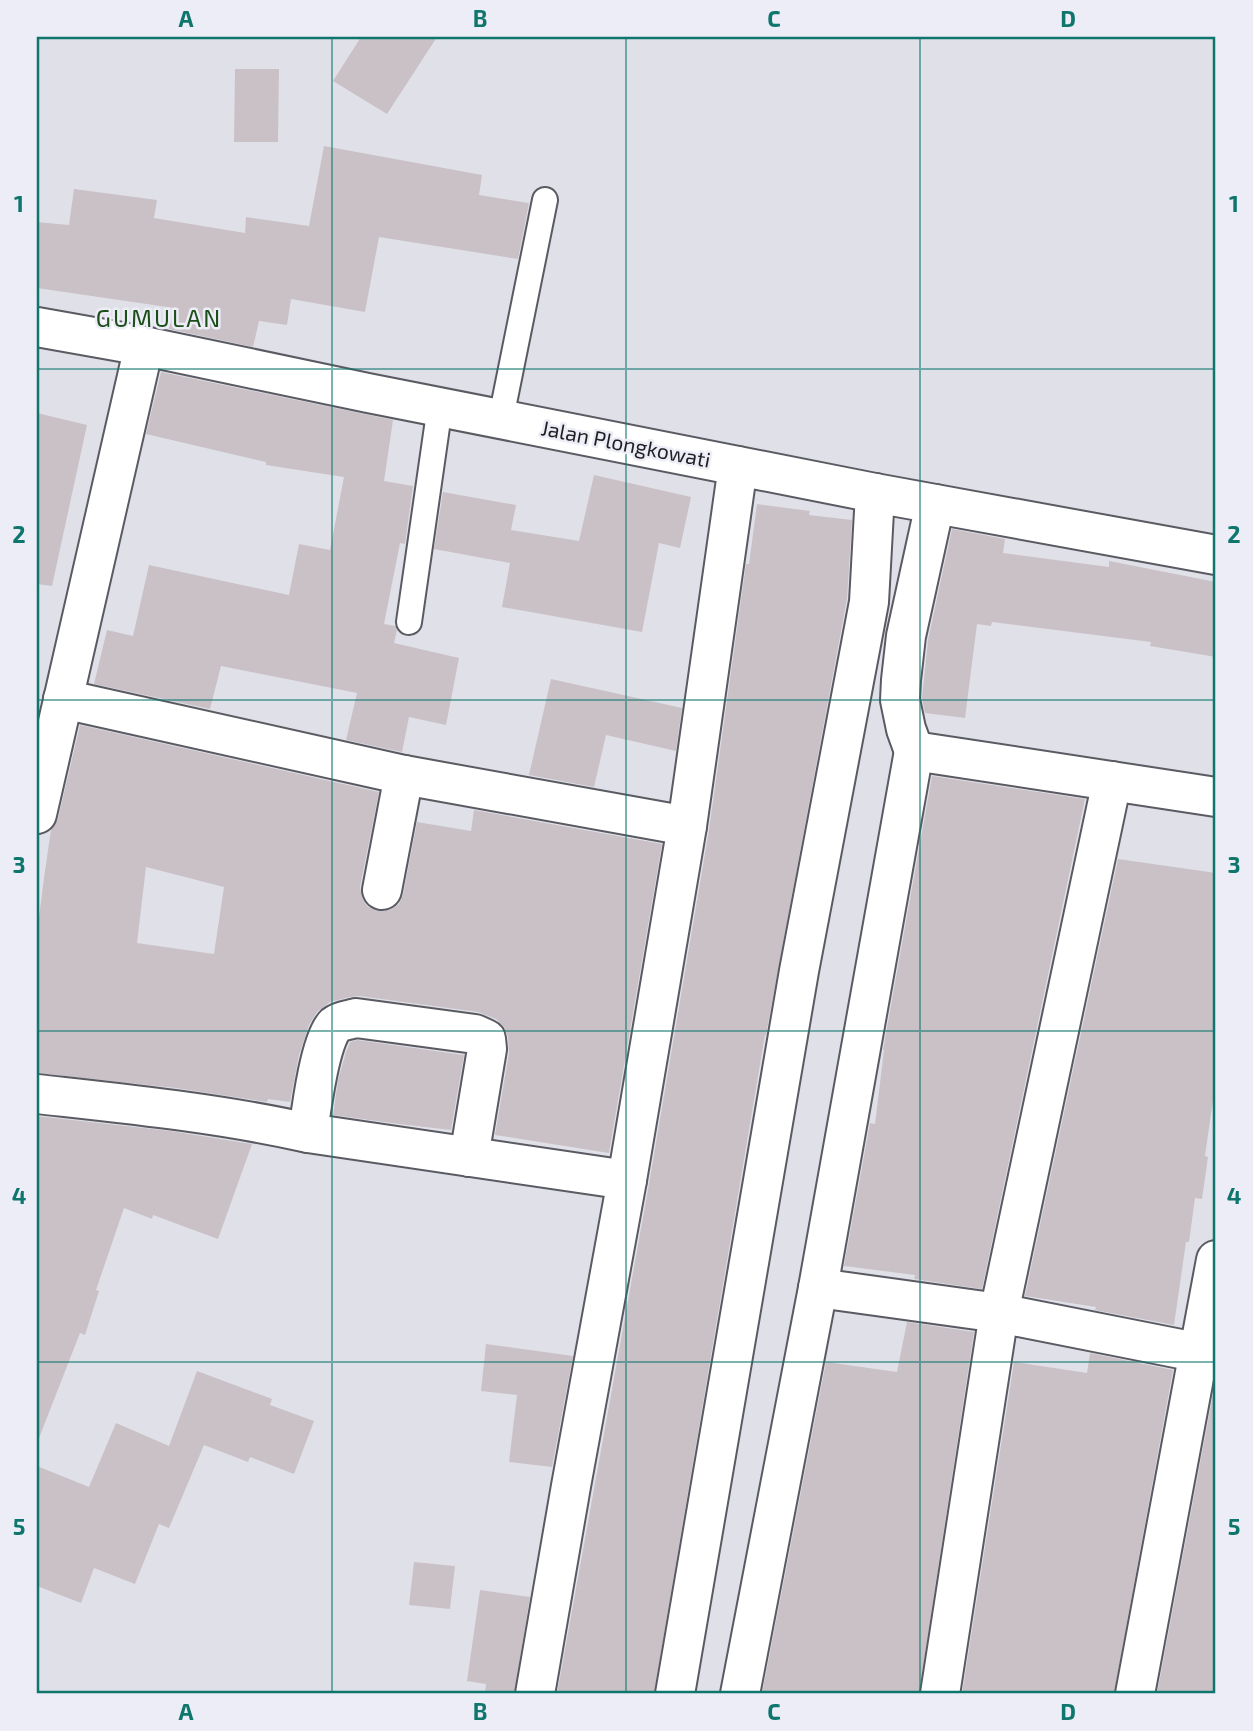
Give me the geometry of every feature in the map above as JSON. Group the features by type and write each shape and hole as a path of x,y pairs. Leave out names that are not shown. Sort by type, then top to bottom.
{"street":[{"name":"Jalan Plongkowati","path":"37,327 144,346 875,493 1216,555"},
{"path":"37,814 144,346"},
{"path":"535,1694 687,826 738,466"},
{"path":"675,1694 799,971 869,602 875,493"},
{"path":"740,1694 818,1288 914,751 900,700 901,680 906,636 935,504"},
{"path":"63,699 404,775 687,826"},
{"path":"914,751 1216,797"},
{"path":"382,890 404,775"},
{"path":"940,1694 999,1313 1112,781"},
{"path":"308,1133 323,1052 335,1026 343,1021 356,1018 475,1034 486,1039 487,1049 469,1157"},
{"path":"37,1094 156,1107 308,1133 627,1180"},
{"path":"1135,1694 1207,1354 1216,1260"},
{"path":"818,1288 999,1313 1207,1354"}],"lane":[{"path":"501,418 545,200"},
{"path":"409,622 440,406"}],"building":[{"path":"361,37 437,37 387,114 333,81"},
{"path":"235,69 279,69 278,142 234,142"},
{"path":"324,146 482,175 479,195 529,203 518,259 379,237 365,312 291,299 287,325 259,321 253,347 169,329 174,308 37,288 37,222 69,225 74,189 157,200 154,218 245,233 246,217 309,226"},
{"path":"161,372 393,420 384,481 413,486 405,544 400,543 384,624 395,626 397,630 394,643 459,658 446,725 409,717 402,752 346,740 357,693 221,666 210,709 94,684 107,630 133,636 149,565 289,595 299,544 330,550 344,477 266,465 266,462 146,434"},
{"path":"37,413 87,425 52,586 37,584"},
{"path":"594,475 691,497 680,548 659,543 642,632 502,607 510,563 434,549 443,492 516,505 511,530 579,541"},
{"path":"757,504 810,511 809,515 852,520 847,599 765,1035 654,1694 557,1694 649,1184 709,830 746,564 749,564"},
{"path":"952,529 1005,539 1003,553 1109,567 1109,561 1216,582 1216,657 1150,646 1151,642 992,622 991,626 977,624 965,718 925,713 922,698 928,640"},
{"path":"551,679 682,708 676,751 606,735 594,787 529,775"},
{"path":"80,725 379,792 360,887 367,906 377,911 390,910 399,904 417,822 471,831 474,810 662,844 609,1153 495,1135 509,1053 508,1037 504,1027 496,1019 478,1012 359,996 330,1002 317,1012 309,1025 299,1055 290,1102 268,1099 267,1102 176,1088 37,1073 37,933 51,830 58,819","holes":["146,867 224,887 214,954 137,943"]},
{"path":"932,776 1085,799 982,1289 914,1279 915,1275 844,1266 870,1123 875,1124 883,1050"},
{"path":"1118,859 1216,873 1216,1079 1202,1199 1195,1198 1174,1325 1095,1310 1096,1307 1025,1296"},
{"path":"357,1040 464,1055 451,1130 333,1115 338,1080 346,1052 350,1042"},
{"path":"37,1116 170,1131 252,1144 218,1239 153,1215 152,1219 124,1208 96,1290 99,1291 85,1335 80,1333 39,1438 37,1437"},
{"path":"907,1322 974,1332 919,1694 762,1694 826,1362 897,1372"},
{"path":"486,1344 573,1356 552,1467 509,1462 517,1395 481,1391"},
{"path":"1090,1353 1173,1370 1114,1694 962,1694 1014,1362 1087,1373"},
{"path":"197,1371 272,1399 270,1405 314,1421 294,1474 250,1457 248,1462 204,1445 169,1528 159,1524 135,1584 94,1568 81,1603 37,1586 37,1466 89,1487 116,1423 169,1446"},
{"path":"1216,1378 1216,1694 1157,1694"},
{"path":"414,1562 455,1566 450,1609 409,1605"},
{"path":"480,1590 530,1597 514,1694 485,1694 486,1684 467,1681"}],"district":[{"name":"GUMULAN","path":"159,317"}]}
